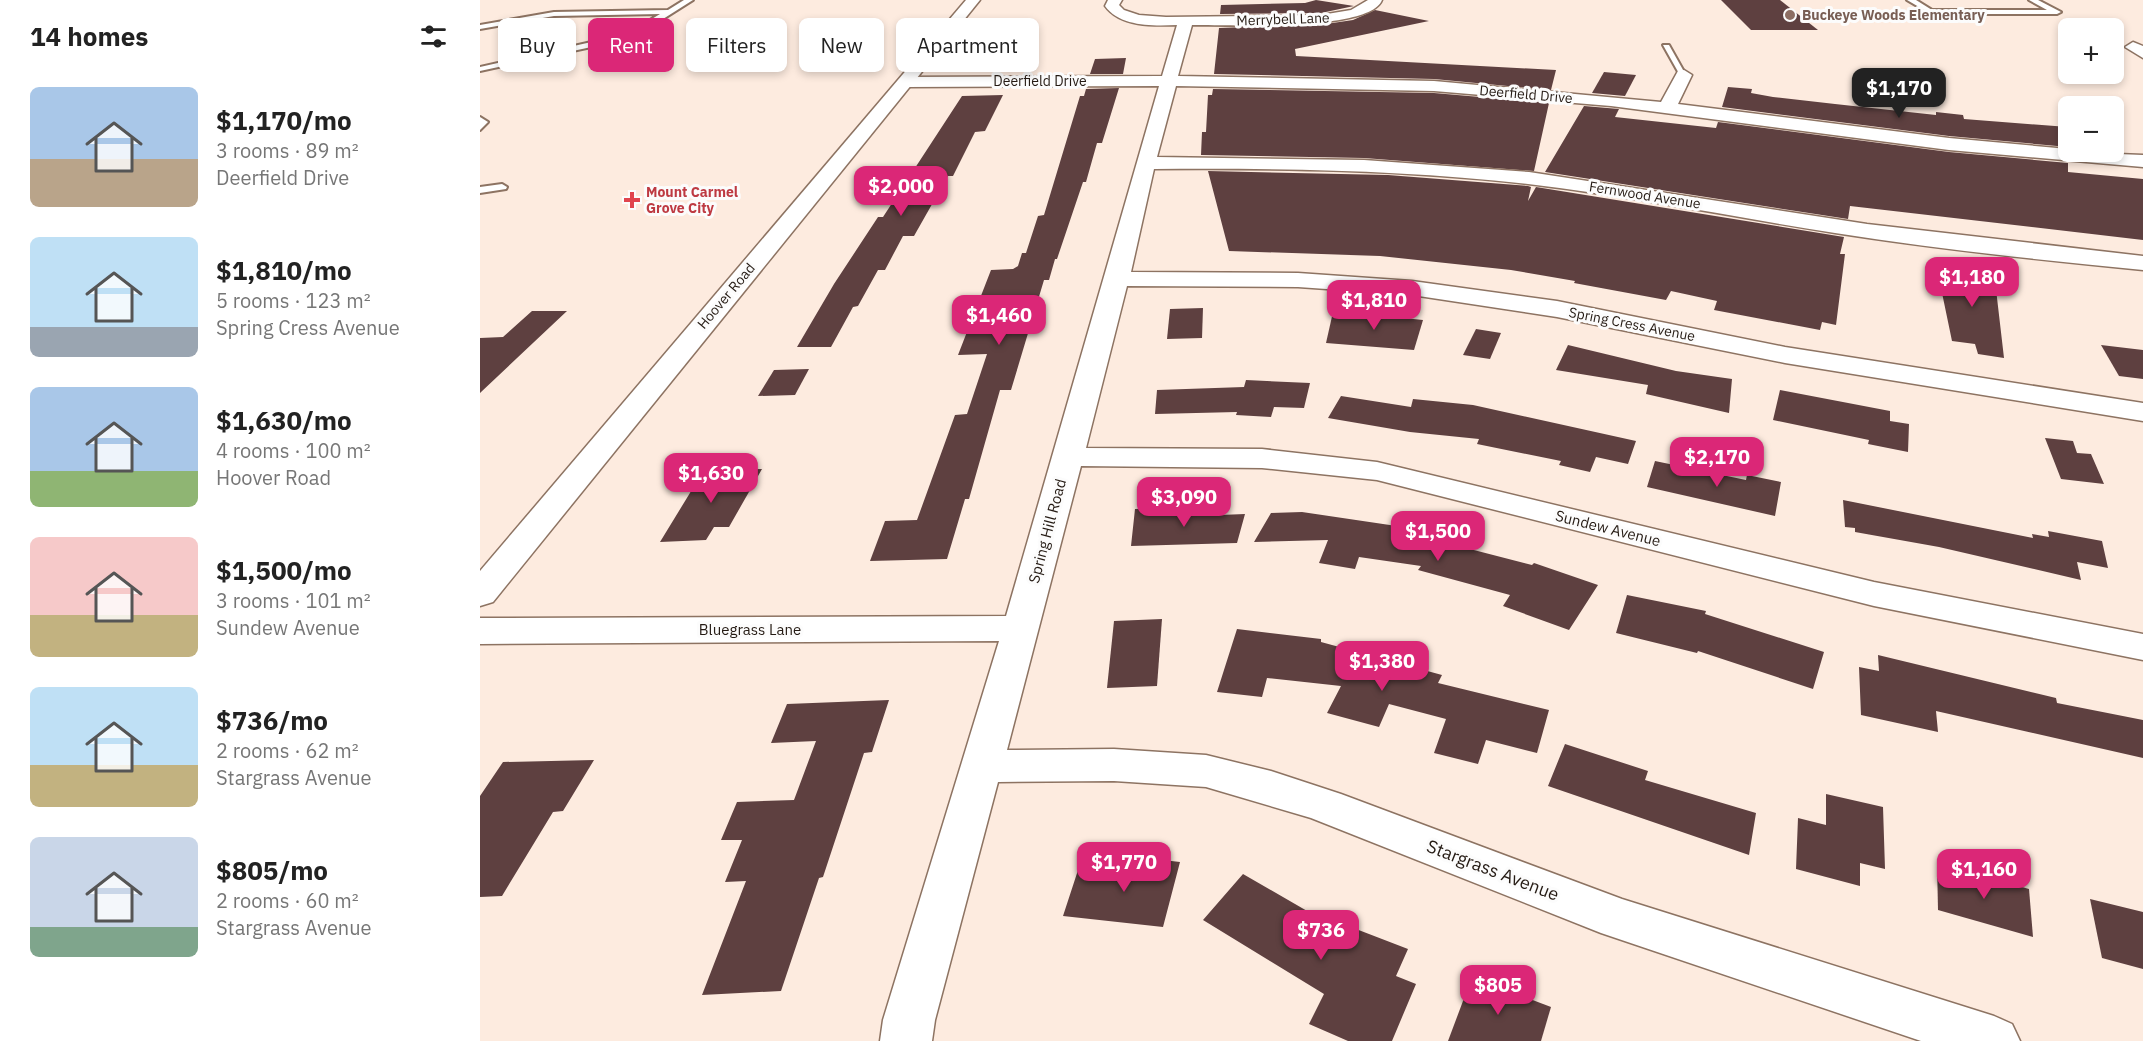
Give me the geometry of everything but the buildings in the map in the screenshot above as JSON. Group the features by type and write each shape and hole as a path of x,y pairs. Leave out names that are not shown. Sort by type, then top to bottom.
{"street":[{"name":"Hoover Road","path":"480,594 973,0"},
{"name":"Merrybell Lane","path":"1115,0 1112,6 1119,13 1128,16 1186,21 1321,19 1356,14 1373,5 1375,0"},
{"name":"Spring Hill Road","path":"906,1041 909,1020 1021,628 1117,279 1145,163 1186,21"},
{"path":"1667,108 1684,75"},
{"name":"Deerfield Drive","path":"906,82 1168,81 1434,86 1539,94 1667,108 1938,143 2143,161"},
{"name":"Fernwood Avenue","path":"1145,163 1382,166 1495,176 1583,185 1939,240 2143,263"},
{"name":"Spring Cress Avenue","path":"1117,279 1298,280 1436,291 1557,309 1808,359 2143,412"},
{"name":"Sundew Avenue","path":"1067,457 1269,458 1322,462 1366,469 1874,594 2143,647"},
{"name":"Bluegrass Lane","path":"480,631 1021,628"},
{"name":"Stargrass Avenue","path":"982,766 1114,765 1206,771 1271,788 1326,806 1618,918 1994,1041"}],"lane":[{"path":"480,69 618,40 640,32 689,0"},
{"path":"1911,0 1931,12 2056,12 2033,0"},
{"path":"480,27 563,10 671,12"},
{"path":"1666,47 1684,75"},
{"path":"480,120 483,122 480,127"},
{"path":"480,190 502,187"}],"place":[{"name":"Buckeye Woods Elementary","path":"1790,15"},
{"name":"Mount Carmel Grove City","path":"632,200"}]}
